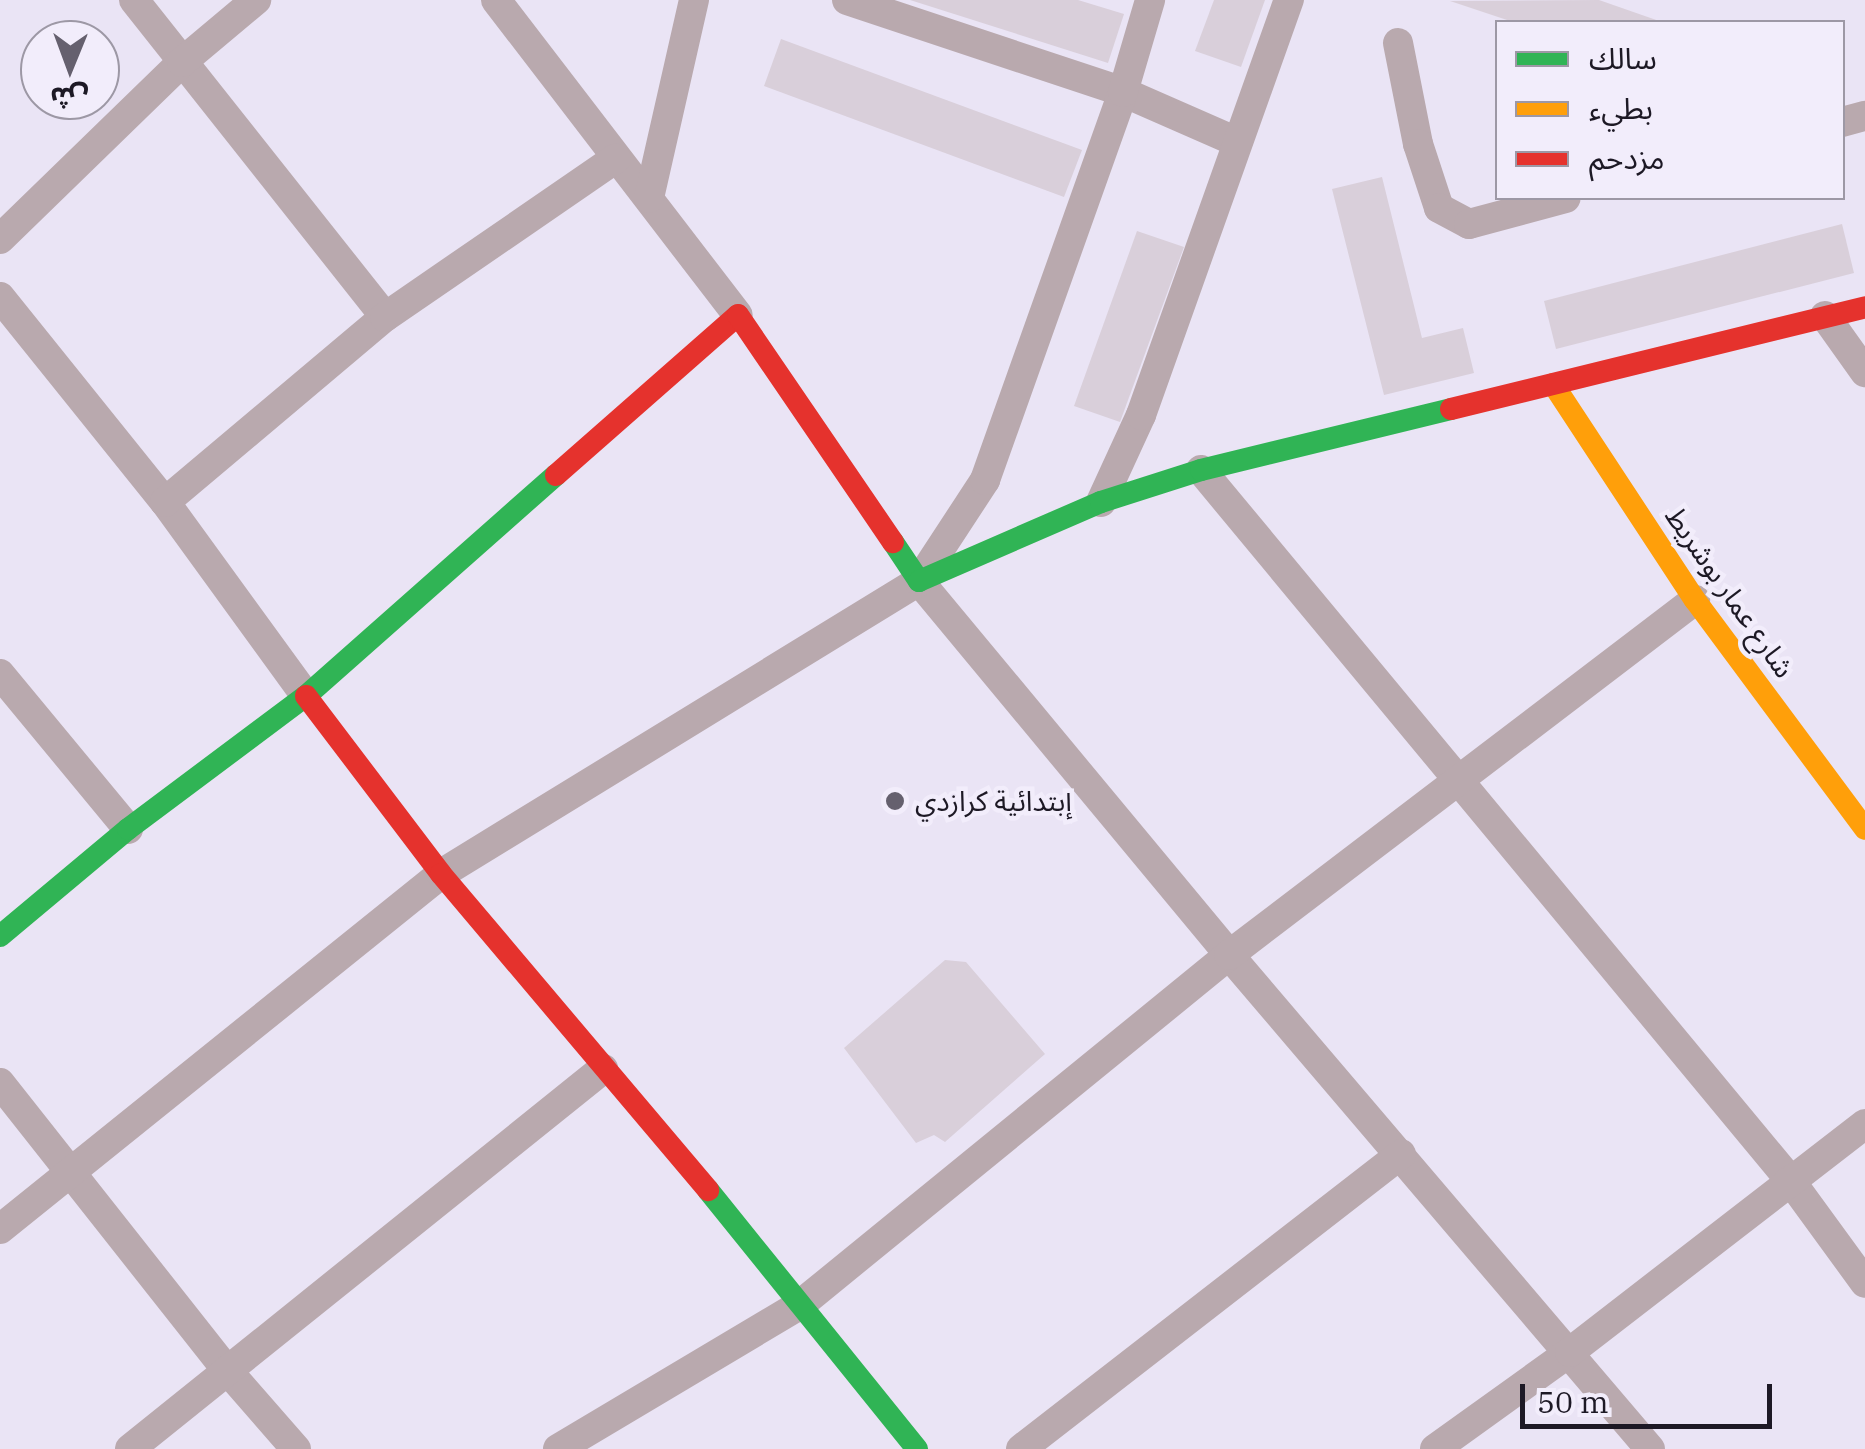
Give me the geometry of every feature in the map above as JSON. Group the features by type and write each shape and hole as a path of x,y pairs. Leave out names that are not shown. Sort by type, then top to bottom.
{"street":[{"path":"134,0 385,317"},
{"path":"0,239 182,62 256,0"},
{"path":"496,0 738,315 919,582 1229,955 1650,1449"},
{"path":"649,198 694,0"},
{"path":"846,0 1123,92 1238,142"},
{"path":"919,582 985,480 1123,92 1150,0"},
{"path":"1101,502 1140,415 1289,0"},
{"path":"1398,44 1418,144 1439,208 1468,224 1558,200"},
{"path":"165,502 385,317 616,158"},
{"path":"0,298 165,502 441,874 801,1304 916,1449"},
{"path":"0,1230 441,874 919,582 1101,502 1201,470 1865,307"},
{"path":"0,936 128,828 306,696 738,315"},
{"path":"1825,316 1865,372"},
{"name":"شارع عمار بوشريط","path":"1553,384 1694,600 1865,829"},
{"path":"1201,470 1790,1180 1865,1283"},
{"path":"558,1449 801,1304 1229,955 1694,600"},
{"path":"0,674 128,828"},
{"path":"130,1449 603,1069"},
{"path":"0,1083 227,1370 296,1449"},
{"path":"1435,1449 1570,1352 1865,1124"},
{"path":"1021,1449 1401,1154"}],"building":[{"path":"910,0 1078,0 1124,14 1108,63"},
{"path":"1214,0 1265,0 1241,67 1195,51"},
{"path":"1599,0 1656,20 1507,20 1450,1"},
{"path":"781,39 1082,150 1064,197 764,86"},
{"path":"1382,177 1422,338 1463,328 1474,373 1384,395 1332,189"},
{"path":"1842,224 1854,273 1556,349 1544,301"},
{"path":"1137,231 1184,247 1120,422 1074,406"},
{"path":"945,960 966,962 1045,1054 945,1142 934,1135 916,1143 844,1048"}],"traffic: fast":[{"path":"893,542 919,581 1101,502 1201,470 1451,409"},
{"path":"0,936 128,829 306,696 556,475"},
{"path":"708,1190 917,1449"}],"traffic: slow":[{"path":"1553,384 1695,600 1865,829"}],"traffic: jam":[{"path":"1451,409 1865,307"},
{"path":"556,475 738,315 893,542"},
{"path":"306,696 441,874 708,1190"}],"place":[{"name":"إبتدائية كرازدي","path":"895,801"}]}
